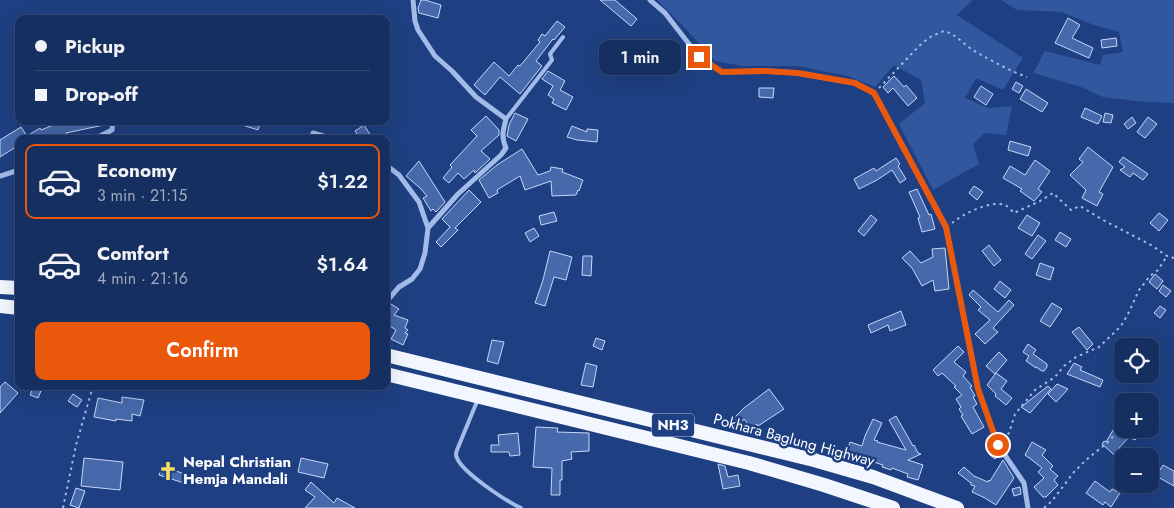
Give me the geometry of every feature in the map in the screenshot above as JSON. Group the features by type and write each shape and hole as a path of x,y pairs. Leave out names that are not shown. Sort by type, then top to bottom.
{"highway":[{"path":"0,286 15,288"},
{"path":"0,306 15,308"},
{"name":"Pokhara Baglung Highway","path":"390,356 814,460 873,477 957,508"},
{"path":"390,375 749,463 893,508"}],"street":[{"path":"414,0 415,21 418,30 434,56 452,71 476,97 506,119 503,131 503,140 506,148 501,155 458,194 428,228"},
{"path":"650,0 665,12 699,57 722,72 766,71 798,73 855,83 874,93 946,227 978,389 998,445 1024,483 1028,508"},
{"path":"102,135 112,130 113,125"},
{"path":"314,133 320,135"},
{"path":"390,168 399,175 419,202 428,228 425,253 420,269 412,279 400,287 390,298"},
{"path":"0,176 15,171"}],"lane":[{"path":"506,119 552,60 550,54 562,37"},
{"path":"479,397 457,450 457,458 462,466 481,482 521,508"}],"path":[{"path":"874,93 922,43 944,31 950,32 972,49 1027,77"},
{"path":"946,227 961,216 988,205 1004,205 1014,213 1053,193 1071,210 1080,206 1151,245 1167,256 1174,258"},
{"path":"998,445 1008,433 1015,414 1035,390 1055,377 1064,366 1098,347 1121,326 1139,290 1150,276 1158,270 1167,256"},
{"path":"63,508 76,445 92,390"},
{"path":"1044,508 1052,501 1074,472 1114,434"}],"shaded area":[{"path":"657,0 973,0 957,15 1023,58 1003,90 976,78 965,98 988,108 1012,106 1006,135 984,133 973,144 979,164 933,190 899,124 925,103 921,80 894,65 875,87 848,76 797,66 743,66 715,61"},
{"path":"1001,0 1174,0 1174,103 1144,102 1103,97 1081,87 1033,73 1045,51 1100,65 1103,55 1123,52 1119,32 1091,24 1062,12 1017,10"}],"building":[{"path":"421,0 441,5 438,18 419,13 418,8"},
{"path":"600,0 615,0 637,19 631,26"},
{"path":"1068,18 1080,25 1072,38 1093,48 1089,58 1055,43"},
{"path":"557,21 565,27 536,61 542,66 520,94 500,77 485,95 474,85 494,62 509,76 540,42 538,40 542,34 545,36"},
{"path":"1116,38 1117,46 1102,48 1101,40"},
{"path":"548,71 565,81 560,90 573,97 566,110 552,103 554,99 548,95 553,86 542,79"},
{"path":"894,76 904,87 906,85 917,98 908,106 893,88 888,93 883,87"},
{"path":"1016,82 1023,86 1019,93 1012,89"},
{"path":"981,86 993,94 986,105 974,97"},
{"path":"759,88 774,88 773,98 759,97"},
{"path":"1026,89 1048,103 1042,112 1020,99"},
{"path":"1085,108 1102,116 1098,124 1081,117"},
{"path":"515,113 528,119 516,141 507,136 509,125"},
{"path":"1105,113 1113,115 1111,123 1103,122"},
{"path":"486,116 499,130 499,135 481,151 490,159 475,173 474,170 464,179 458,173 449,183 443,178 452,167 450,165 477,136 471,130"},
{"path":"1132,117 1136,123 1128,129 1124,124"},
{"path":"1148,117 1157,124 1145,138 1137,132"},
{"path":"53,125 104,125 66,133 67,135 29,135 40,128 41,130"},
{"path":"242,125 260,125 258,130"},
{"path":"364,125 370,135 358,135 355,131"},
{"path":"572,126 587,132 587,129 598,130 597,142 567,137"},
{"path":"21,127 26,135 15,135 15,148 0,157 0,140"},
{"path":"1010,141 1031,147 1028,156 1008,150"},
{"path":"1088,147 1113,167 1099,192 1103,194 1097,206 1082,198 1086,190 1070,175 1083,162 1079,159"},
{"path":"522,149 538,175 550,171 551,167 563,169 562,172 583,180 576,195 552,196 551,181 525,190 520,176 497,190 498,193 489,198 479,180 497,165"},
{"path":"1123,157 1148,174 1143,180 1133,173 1130,177 1120,170 1125,167 1119,162"},
{"path":"896,158 900,164 898,166 906,179 900,183 892,170 859,189 854,179 874,168 876,171"},
{"path":"1035,160 1050,171 1038,189 1042,192 1034,201 1020,191 1022,189 1003,178 1010,166 1025,175"},
{"path":"419,161 445,202 436,212 433,209 431,211 423,198 427,196 406,176"},
{"path":"974,186 983,192 977,200 969,193"},
{"path":"917,189 929,215 931,214 935,229 922,232 918,218 920,217 909,192"},
{"path":"469,190 481,202 455,228 458,230 441,247 436,242 450,227 442,219"},
{"path":"554,212 557,221 541,225 539,216"},
{"path":"1159,213 1168,220 1159,231 1150,223"},
{"path":"871,215 877,220 864,236 858,231"},
{"path":"1027,215 1040,223 1032,236 1018,228"},
{"path":"534,228 539,236 530,242 525,233"},
{"path":"1060,232 1071,239 1066,247 1055,240"},
{"path":"1038,235 1046,241 1032,259 1025,254"},
{"path":"989,245 1001,260 994,266 982,251"},
{"path":"945,248 949,289 935,291 933,280 922,286 912,268 902,258 910,251 921,263 933,257 932,249"},
{"path":"550,251 572,257 566,280 554,277 545,306 535,303"},
{"path":"583,256 592,256 591,276 582,275"},
{"path":"1040,263 1054,268 1050,280 1036,275"},
{"path":"1155,274 1163,281 1157,289 1149,282"},
{"path":"1000,281 1011,290 1005,298 994,289"},
{"path":"1163,285 1171,291 1166,297 1159,291"},
{"path":"973,290 998,312 1009,300 1014,305 993,328 998,332 985,344 975,334 990,320 978,310 981,307 969,295"},
{"path":"1052,303 1062,309 1050,327 1040,321"},
{"path":"391,304 399,309 394,315 408,320 405,328 408,330 405,333 408,334 403,345 391,339 396,330 390,326"},
{"path":"1160,306 1166,310 1160,318 1154,313"},
{"path":"901,311 906,325 890,331 888,325 871,333 868,325"},
{"path":"1079,327 1093,344 1087,350 1072,332"},
{"path":"596,338 605,341 602,350 593,346"},
{"path":"492,340 504,342 498,364 487,361"},
{"path":"1028,344 1036,350 1033,354 1047,364 1044,371 1026,361 1029,356 1023,352"},
{"path":"958,346 964,352 954,362 966,372 963,376 972,386 970,387 977,404 973,407 984,427 972,434 961,416 963,415 959,409 961,407 956,399 962,395 954,387 956,386 942,373 938,376 933,370"},
{"path":"999,352 1007,360 995,374 986,366"},
{"path":"586,363 597,366 593,387 581,385"},
{"path":"1074,363 1082,367 1080,370 1103,380 1100,387 1067,374"},
{"path":"996,373 1007,381 1001,389 1012,398 1006,405 995,396 996,394 987,385"},
{"path":"5,382 18,393 0,413 0,387"},
{"path":"1057,384 1068,389 1056,402 1048,394"},
{"path":"1048,386 1051,389 1030,413 1021,407"},
{"path":"769,389 784,409 758,426 757,424 751,428 744,419 738,426 732,420 744,408"},
{"path":"32,390 41,391 38,398 30,395"},
{"path":"73,394 82,400 77,407 68,401"},
{"path":"122,397 144,400 140,416 132,414 132,421 116,419 116,421 94,417 98,398 122,403"},
{"path":"896,416 913,446 921,454 908,460 923,465 918,480 907,477 908,474 892,468 891,470 882,467 883,465 846,453 850,442 862,446 873,419 882,423 874,440 906,450 889,420"},
{"path":"536,427 558,428 557,432 589,433 589,451 571,452 572,459 562,461 560,495 551,495 552,468 533,467"},
{"path":"1114,428 1114,438 1128,438 1119,448 1114,448 1114,455 1102,444 1104,441 1106,442"},
{"path":"518,433 520,455 510,456 509,452 491,452 491,445 499,445 498,435"},
{"path":"1032,442 1046,450 1042,455 1053,466 1050,469 1058,476 1054,480 1058,485 1046,497 1043,497 1034,487 1044,478 1038,472 1042,468 1025,455"},
{"path":"994,448 999,455 995,459 989,454"},
{"path":"84,458 123,462 120,490 81,486"},
{"path":"301,458 328,464 324,478 298,472"},
{"path":"1003,460 1014,478 996,505 972,492 975,486 971,485 958,473 964,467 974,476 988,482"},
{"path":"718,464 725,466 728,477 738,475 740,486 723,489"},
{"path":"1163,465 1174,471 1174,486 1159,478 1159,471"},
{"path":"162,466 193,477 190,485 159,475"},
{"path":"1095,481 1110,492 1112,489 1114,493 1120,493 1111,507 1105,502 1103,505 1086,493"},
{"path":"311,482 334,503 337,498 355,508 305,508 315,497 305,490"},
{"path":"1020,487 1021,494 1014,496 1012,489"},
{"path":"76,488 85,491 79,508 70,505"}],"place":[{"name":"Nepal Christian Hemja Mandali","path":"168,471"}],"route":[{"path":"699,57 722,72 766,71 798,73 855,83 874,93 946,227 978,389 998,445"}]}
